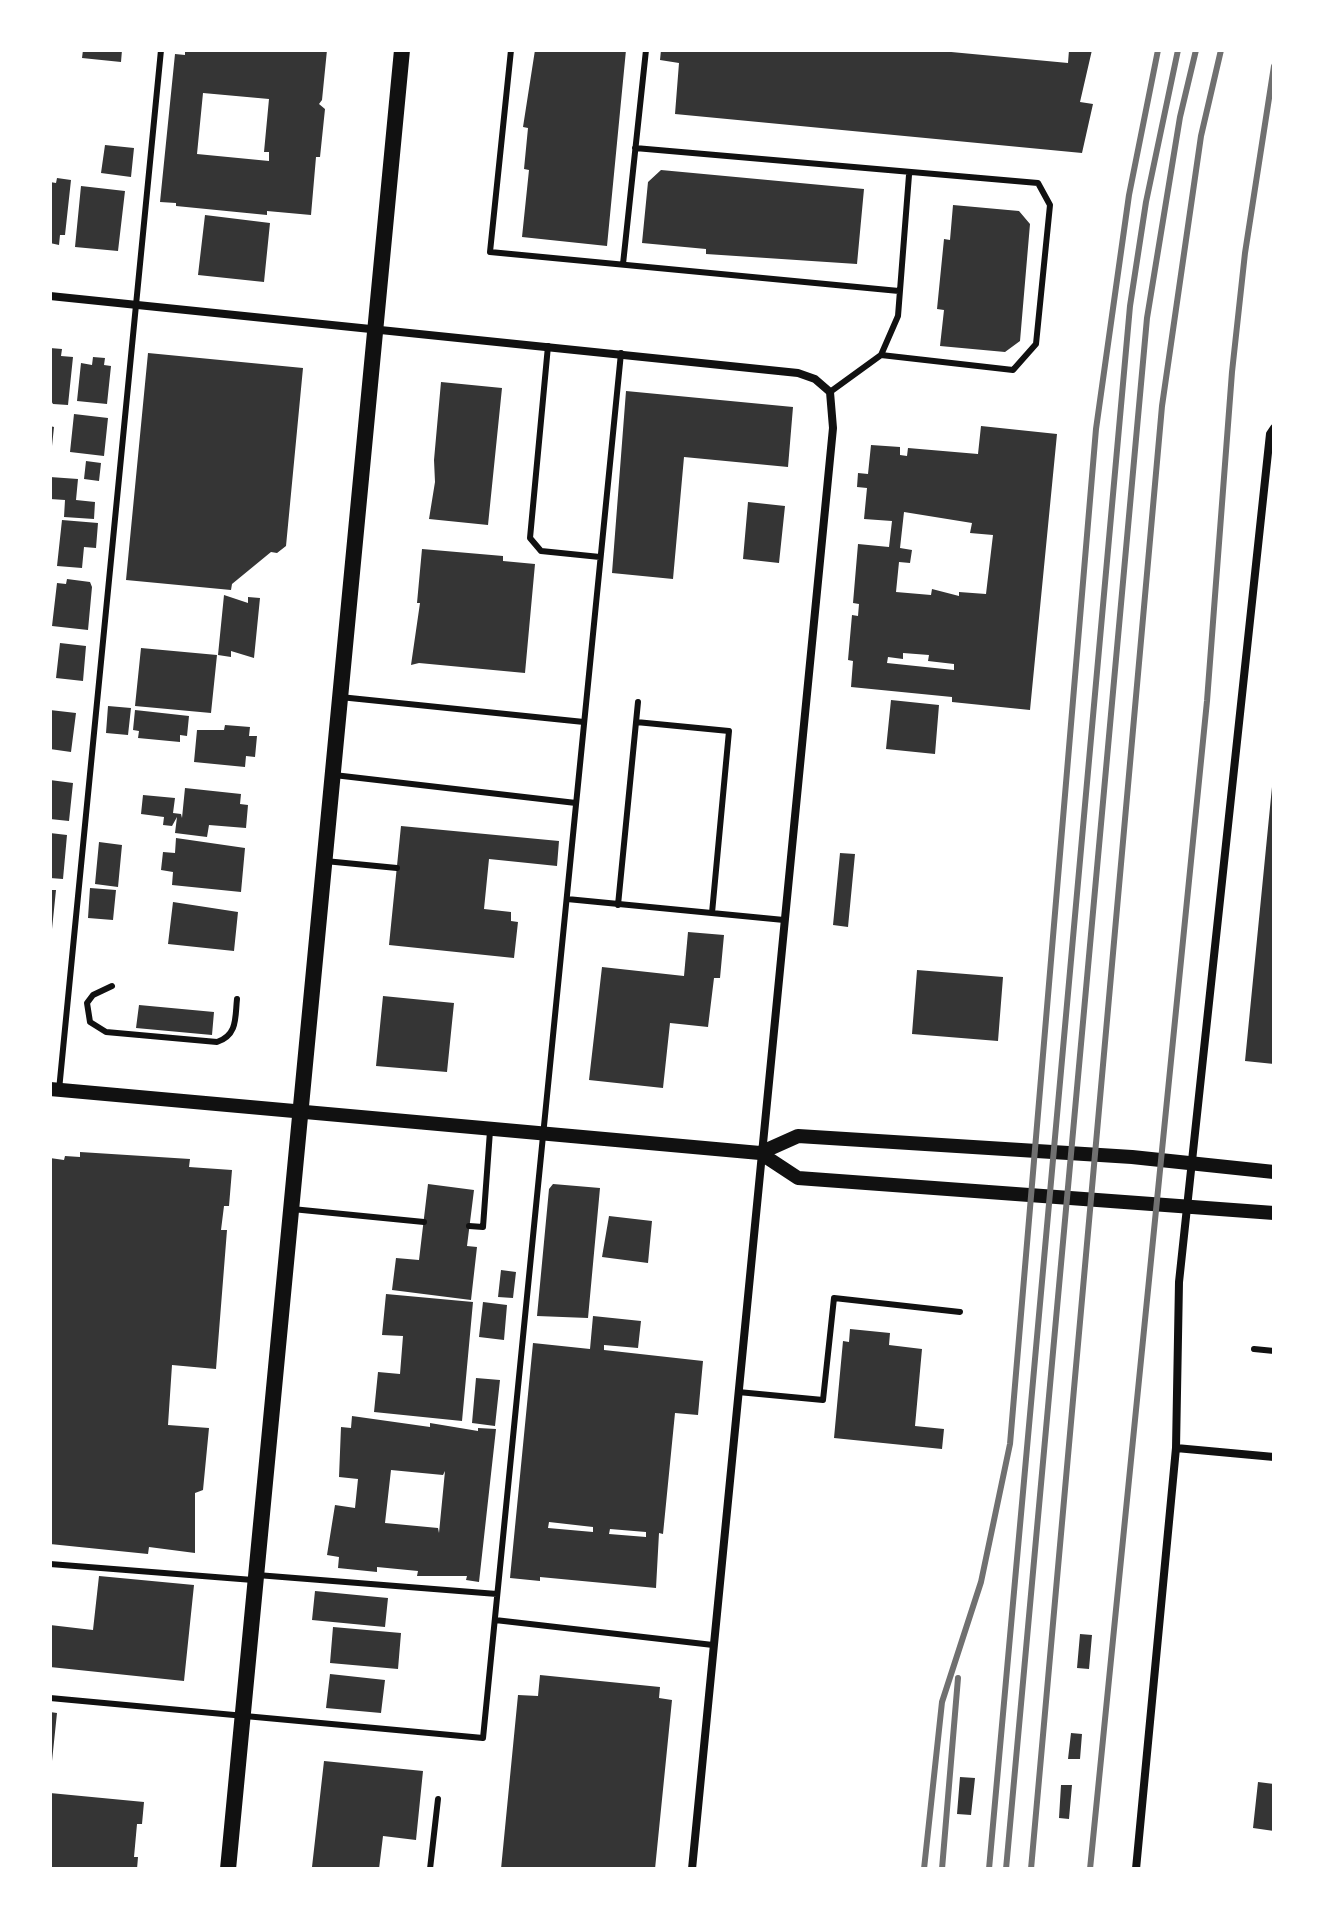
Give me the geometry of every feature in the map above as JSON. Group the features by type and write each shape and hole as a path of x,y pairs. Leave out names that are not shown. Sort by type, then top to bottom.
{"main road":[{"path":"228,1869 402,50"}],"street":[{"path":"50,296 375,327 798,373 815,379 830,392 833,428 692,1869"},
{"path":"1136,1869 1176,1448 1179,1282 1268,450 1274,428"},
{"path":"54,1089 542,1136 760,1153 798,1136 1132,1157 1274,1172"},
{"path":"760,1153 798,1178 1274,1213"},
{"path":"1176,1448 1274,1457"}],"lane":[{"path":"54,1089 161,50"},
{"path":"511,50 490,252 899,291"},
{"path":"623,264 646,50"},
{"path":"635,148 909,175 1038,183 1050,205 1036,344 1013,370 881,355"},
{"path":"830,392 881,355 898,316 909,175"},
{"path":"548,346 530,538 541,551 600,557"},
{"path":"50,1698 483,1738 621,353"},
{"path":"340,697 584,722"},
{"path":"618,905 638,702"},
{"path":"636,722 729,731 712,913"},
{"path":"333,775 576,803"},
{"path":"325,861 397,868"},
{"path":"567,899 784,920"},
{"path":"112,986 93,995 87,1003 90,1022 106,1032 217,1042 230,1036 234,1029 237,999"},
{"path":"469,1226 483,1227 490,1131"},
{"path":"292,1209 424,1222"},
{"path":"738,1392 823,1400 834,1298 960,1312"},
{"path":"1254,1349 1274,1351"},
{"path":"50,1564 497,1594"},
{"path":"495,1620 713,1645"},
{"path":"430,1869 438,1799"}],"building":[{"path":"83,50 122,50 121,62 82,58"},
{"path":"185,50 327,50 319,104 325,109 320,157 316,157 311,215 267,211 267,215 160,202 175,54 185,55","holes":["203,93 269,99 264,152 269,152 269,161 197,154"]},
{"path":"535,50 626,50 607,246 522,237 529,170 524,169 528,128 523,127"},
{"path":"661,50 930,50 1068,63 1069,50 1092,50 1080,102 1093,104 1082,153 675,114 679,63 660,60"},
{"path":"105,145 134,148 131,177 101,173"},
{"path":"661,170 864,189 857,264 706,254 706,249 642,243 648,182"},
{"path":"57,178 71,180 65,235 60,235 59,245 50,243 50,182 56,183"},
{"path":"81,186 125,191 118,251 75,247"},
{"path":"953,205 1019,211 1030,224 1020,341 1005,352 940,346 944,310 937,309 944,239 950,240"},
{"path":"205,215 270,223 264,282 198,275"},
{"path":"50,348 62,349 61,356 73,357 68,405 53,404 50,399"},
{"path":"148,353 303,368 286,546 277,553 271,552 232,584 231,590 126,580"},
{"path":"93,357 105,358 104,365 111,366 107,404 77,401 81,363 92,365"},
{"path":"441,382 502,388 488,525 429,519 435,482"},
{"path":"626,391 793,407 788,467 684,457 673,579 612,573"},
{"path":"74,414 108,418 104,456 70,452"},
{"path":"50,426 54,427 52,446 50,446"},
{"path":"981,426 1057,434 1030,710 952,702 952,697 851,687 853,661 848,660 852,615 858,616 859,604 853,603 858,544 889,547 892,521 864,519 867,488 857,487 858,473 868,474 871,445 900,447 900,455 907,456 908,448 978,454","holes":["904,512 972,523 970,533 993,535 986,594 959,592 959,596 932,589 931,595 896,592 899,562 910,563 912,550 900,548","903,653 929,655 928,661 954,664 954,670 887,663 888,657 903,659"]},
{"path":"86,461 101,463 99,481 84,479"},
{"path":"50,477 78,479 76,500 95,502 94,519 64,517 65,500 50,499"},
{"path":"748,502 785,506 779,563 743,559"},
{"path":"62,520 98,523 96,548 84,547 82,568 57,566"},
{"path":"422,549 503,556 503,561 535,564 525,673 419,663 411,665 420,603 417,603"},
{"path":"67,579 90,582 88,630 52,626 57,583 66,584"},
{"path":"224,595 248,603 248,597 260,598 254,658 231,651 231,657 218,655"},
{"path":"60,643 86,646 83,681 56,678"},
{"path":"141,648 217,655 211,713 135,706"},
{"path":"891,700 939,705 935,754 886,749"},
{"path":"108,706 131,708 128,735 106,733"},
{"path":"50,710 76,713 71,752 50,749"},
{"path":"135,710 189,716 187,736 180,735 180,742 138,738 139,731 133,730"},
{"path":"225,725 250,727 249,736 257,736 255,757 246,756 245,767 194,762 197,730 224,730"},
{"path":"50,780 73,783 69,821 50,819"},
{"path":"1274,787 1274,1064 1245,1061"},
{"path":"185,788 241,794 240,804 248,805 246,828 209,825 207,837 175,833 177,817 172,826 163,825 164,817 141,814 143,795 175,798 173,813 181,814 182,818"},
{"path":"401,826 559,841 557,866 489,859 484,909 511,912 511,921 518,922 514,958 389,945"},
{"path":"50,833 67,835 63,879 50,878"},
{"path":"176,838 245,848 241,892 172,885 173,872 161,870 163,852 175,853"},
{"path":"99,842 122,845 118,887 95,884"},
{"path":"840,853 855,854 848,927 833,925"},
{"path":"90,888 116,890 113,920 88,918"},
{"path":"50,890 56,890 52,929 50,929"},
{"path":"173,902 238,912 234,951 168,944"},
{"path":"688,932 724,935 720,978 714,978 708,1027 670,1023 663,1088 589,1080 602,967 684,976"},
{"path":"917,970 1003,977 998,1041 912,1034"},
{"path":"383,996 454,1003 447,1072 376,1066"},
{"path":"139,1005 214,1012 212,1035 136,1028"},
{"path":"80,1152 190,1159 189,1167 232,1170 229,1206 224,1206 221,1230 227,1230 216,1369 172,1365 168,1425 209,1428 203,1490 195,1493 195,1553 149,1547 148,1554 50,1544 50,1158 64,1160 65,1156 80,1157"},
{"path":"428,1184 474,1190 467,1246 477,1247 471,1300 392,1290 396,1258 419,1260"},
{"path":"553,1184 600,1188 588,1318 537,1316 549,1189"},
{"path":"609,1216 652,1221 648,1263 602,1257"},
{"path":"501,1270 516,1272 513,1298 498,1297"},
{"path":"386,1294 473,1302 462,1421 374,1412 378,1372 400,1374 403,1336 382,1335"},
{"path":"483,1302 507,1305 504,1340 479,1337"},
{"path":"593,1316 641,1321 638,1348 604,1345 604,1350 703,1361 698,1415 675,1413 663,1534 659,1533 656,1588 540,1577 540,1581 510,1578 533,1343 590,1349","holes":["549,1522 593,1527 593,1532 548,1528","610,1529 646,1532 646,1537 609,1534"]},
{"path":"850,1329 890,1333 889,1345 922,1349 915,1426 944,1429 942,1449 834,1438 843,1341 849,1342"},
{"path":"476,1378 500,1380 495,1426 472,1423"},
{"path":"352,1416 430,1427 430,1423 478,1431 478,1428 496,1429 479,1582 466,1580 467,1576 417,1576 418,1571 377,1567 377,1572 338,1568 339,1557 327,1555 335,1505 355,1508 358,1479 339,1477 341,1427 351,1428","holes":["391,1470 443,1475 445,1471 439,1533 438,1528 385,1523"]},
{"path":"99,1576 194,1585 184,1681 50,1667 50,1625 93,1630"},
{"path":"315,1591 388,1598 385,1627 312,1620"},
{"path":"333,1627 401,1633 398,1669 330,1663"},
{"path":"1080,1634 1092,1635 1089,1669 1077,1668"},
{"path":"330,1674 385,1680 381,1713 326,1708"},
{"path":"540,1675 660,1687 659,1698 672,1700 655,1869 501,1869 518,1695 538,1696"},
{"path":"50,1712 57,1713 52,1761 50,1761"},
{"path":"1071,1733 1082,1734 1080,1759 1068,1759"},
{"path":"324,1761 423,1771 416,1840 383,1836 379,1869 312,1867"},
{"path":"960,1777 975,1778 971,1815 957,1814"},
{"path":"1258,1782 1274,1784 1274,1831 1253,1828"},
{"path":"1061,1785 1072,1785 1069,1819 1059,1818"},
{"path":"50,1793 144,1802 142,1824 137,1824 134,1857 138,1857 137,1869 50,1869"}],"railway":[{"path":"924,1869 942,1702 981,1582 1010,1444 1096,429 1129,195 1158,50"},
{"path":"989,1869 1130,306 1146,202 1178,50"},
{"path":"1006,1869 1147,318 1180,117 1196,50"},
{"path":"1031,1869 1162,406 1201,136 1221,50"},
{"path":"1090,1869 1207,701 1232,372 1245,253 1274,66"},
{"path":"942,1869 958,1678"}]}
